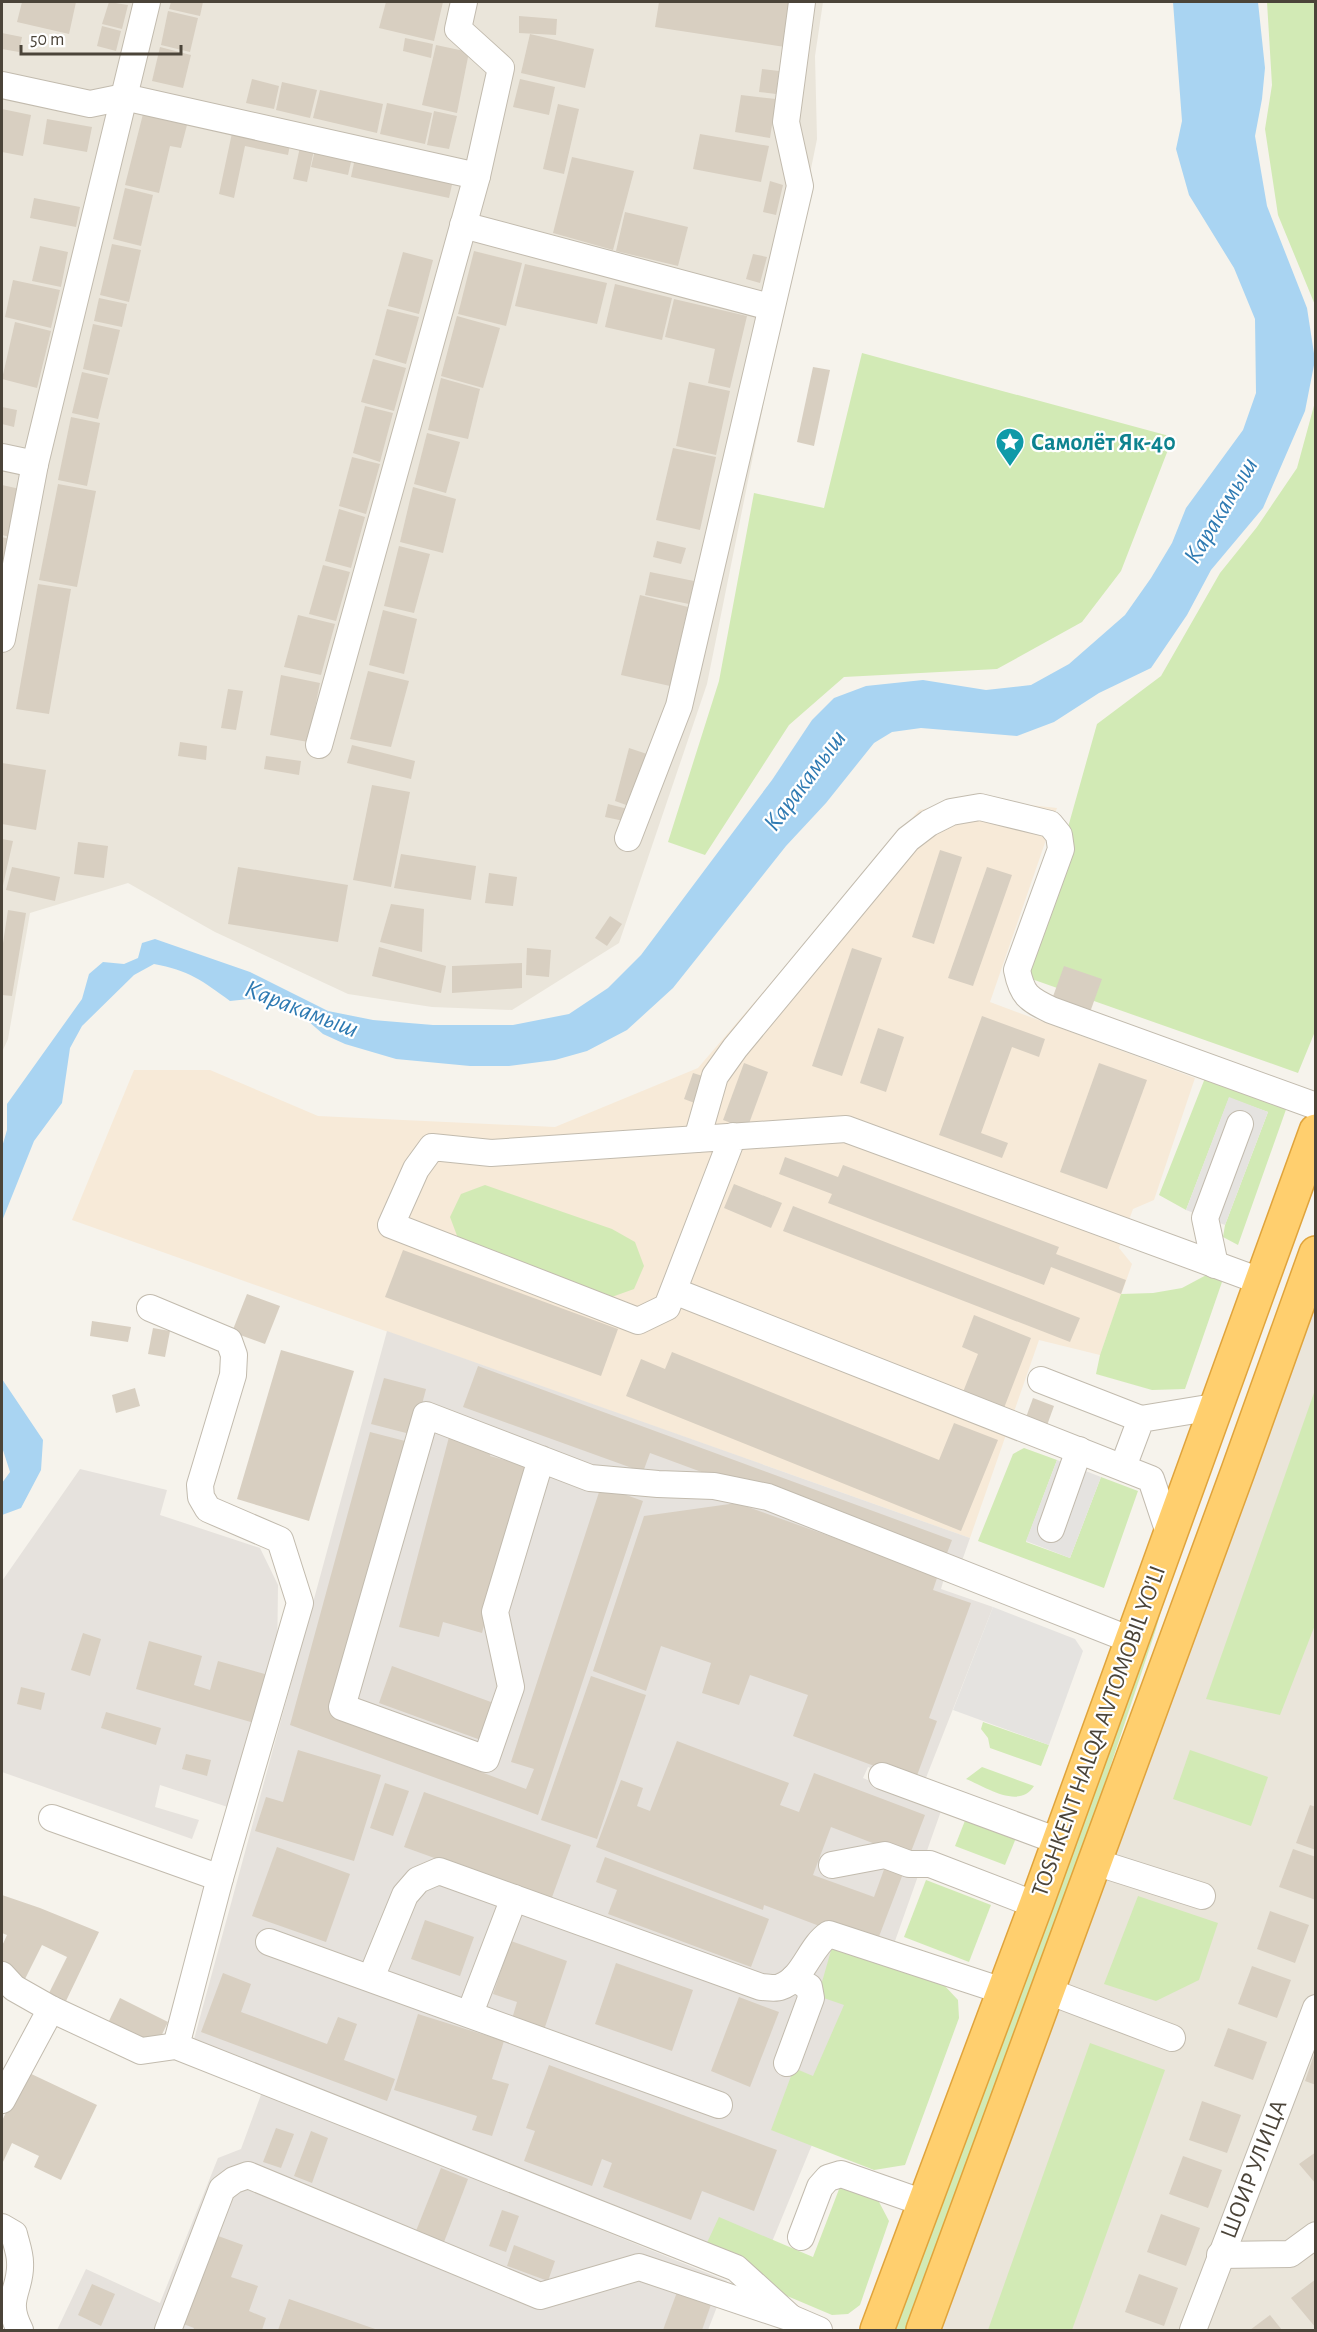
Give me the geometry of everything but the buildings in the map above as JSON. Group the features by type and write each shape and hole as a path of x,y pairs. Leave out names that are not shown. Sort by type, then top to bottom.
{"highway":[{"name":"TOSHKENT HALQA AVTOMOBIL YO'LI","path":"878,2331 1316,1131"},
{"name":"TOSHKENT HALQA AVTOMOBIL YO'LI","path":"923,2331 1316,1253"},
{"path":"1196,1457 1238,1471"}],"street":[{"path":"2,639 35,464 147,2"},
{"path":"319,745 477,176 501,68 458,29 464,2"},
{"path":"628,838 679,706 800,186 786,122 802,2"},
{"path":"2,85 90,104 124,97 477,176"},
{"path":"463,225 770,307"},
{"path":"2,458 35,464"},
{"path":"697,1139 716,1076 729,1057 908,839 929,823 951,812 980,807 1050,824 1059,835 1060,849 1017,970 1020,988 1031,1000 1051,1010 1316,1106"},
{"path":"1215,1265 1206,1218 1240,1124"},
{"path":"733,1136 667,1307 638,1321 392,1225 416,1169 432,1147 491,1153 733,1136 846,1129 1260,1281"},
{"path":"674,1291 1151,1479 1169,1533"},
{"path":"150,1308 228,1341 234,1355 233,1375 200,1485 201,1497 208,1509 280,1540 300,1603 220,1878 176,2046"},
{"path":"1041,1380 1141,1419 1215,1407"},
{"path":"541,1458 495,1612 510,1688 486,1759 342,1707 426,1414 541,1458 590,1478 714,1486 768,1497 1131,1640"},
{"path":"1123,1467 1141,1419"},
{"path":"1051,1529 1079,1450"},
{"path":"882,1776 1058,1841"},
{"path":"52,1818 220,1878"},
{"path":"832,1865 885,1855 909,1864 930,1864 1035,1905"},
{"path":"1095,1862 1203,1896"},
{"path":"371,1978 405,1895 418,1880 439,1871 760,1987 779,1987 794,1978 821,1939 829,1934 1003,1991"},
{"path":"470,2013 514,1898"},
{"path":"269,1942 719,2105"},
{"path":"2,1975 14,1988 51,2009 141,2051 176,2046 736,2268 791,2318"},
{"path":"787,2063 811,1998 809,1987 794,1978"},
{"path":"1048,1991 1172,2038"},
{"name":"ШОИР УЛИЦА","path":"1193,2331 1220,2255 1316,2008"},
{"path":"2,2100 51,2009"},
{"path":"801,2237 820,2187 828,2178 841,2174 924,2203"},
{"path":"168,2331 222,2188 248,2175 540,2296 639,2267 791,2318 819,2331"},
{"path":"2,2227 14,2234 20,2263 12,2301 14,2320 20,2331"},
{"path":"1220,2255 1290,2254 1316,2235"}],"shaded area":[{"path":"2,2 823,2 815,56 817,139 707,684 619,943 512,1010 432,1007 348,994 215,932 128,883 30,913 8,1039 2,1052"},
{"path":"977,799 1057,808 990,1002 1195,1078 1154,1200 1133,1209 1119,1248 1132,1264 1100,1355 1039,1340 970,1538 72,1220 134,1070 210,1070 318,1116 555,1127 698,1068 919,810"},
{"path":"1229,1097 1268,1112 1225,1225 1186,1210"},
{"path":"1315,1253 1315,2330 923,2330"},
{"path":"387,1331 970,1538 956,1578 945,1575 941,1589 993,1607 922,1788 868,1767 863,1778 941,1811 889,1958 762,2266 193,2043"},
{"path":"1057,1460 1101,1477 1070,1558 1026,1541"},
{"path":"80,1469 167,1490 160,1515 260,1548 278,1585 277,1666 237,1810 160,1785 155,1807 199,1820 192,1839 2,1772 2,1581"},
{"path":"993,1607 1075,1639 1083,1651 1049,1745 953,1710"},
{"path":"262,2092 727,2281 708,2330 57,2330 86,2269 160,2303 218,2158 241,2149"}],"green space":[{"path":"1267,2 1315,2 1315,305 1278,215 1265,129 1272,85"},
{"path":"862,353 1173,437 1121,571 1082,622 997,669 844,677 789,725 705,855 668,842 719,681 754,493 824,508"},
{"path":"1315,402 1316,1029 1298,1073 1026,977 1097,724 1161,676 1220,573 1257,527 1297,468"},
{"path":"1207,1073 1289,1101 1238,1245 1223,1237 1225,1225 1268,1112 1229,1098 1186,1210 1159,1195"},
{"path":"485,1185 612,1229 635,1242 644,1266 634,1289 609,1298 459,1241 450,1217 461,1194"},
{"path":"1212,1272 1222,1282 1185,1389 1152,1390 1096,1374 1100,1355 1121,1294 1153,1293 1182,1288"},
{"path":"1315,1390 1315,1625 1280,1715 1206,1699"},
{"path":"1024,1448 1057,1460 1026,1542 1070,1558 1101,1477 1138,1491 1104,1588 978,1541 1013,1454"},
{"path":"1174,1564 1156,1629 1085,1843 906,2330 893,2330"},
{"path":"983,1722 1049,1745 1041,1766 990,1748 988,1738 981,1729"},
{"path":"1190,1750 1268,1777 1251,1826 1173,1799"},
{"path":"982,1767 1034,1786 1028,1793 1011,1796 1002,1795 966,1779"},
{"path":"968,1813 1016,1838 1005,1865 955,1846"},
{"path":"926,1880 991,1905 969,1962 904,1937"},
{"path":"1138,1896 1218,1923 1199,1980 1156,2001 1104,1984"},
{"path":"832,1947 943,1984 958,2000 959,2018 905,2165 874,2170 771,2130 794,2068 813,2076 844,2005 818,1996"},
{"path":"1090,2043 1165,2070 1072,2330 988,2330"},
{"path":"841,2184 878,2200 889,2221 860,2305 848,2314 832,2315 773,2290 757,2269 705,2247 719,2217 813,2257"}],"water":[{"name":"Каракамыш","path":"1173,2 1258,2 1265,68 1255,136 1267,206 1307,308 1315,360 1305,411 1263,508 1211,570 1187,615 1151,668 1099,693 1054,722 1017,736 921,728 892,732 874,743 826,803 786,846 673,988 627,1030 587,1051 555,1060 509,1066 470,1066 396,1059 345,1044 323,1034 308,1021 268,1002 249,999 230,1001 195,977 176,969 154,964 134,975 82,1026 70,1048 62,1103 34,1141 2,1221 2,1147 7,1130 7,1104 82,999 89,974 103,962 124,964 138,958 142,943 155,939 250,972 328,1011 373,1020 433,1025 513,1025 569,1014 608,988 641,955 772,780 812,720 834,698 866,686 923,680 986,690 1031,685 1069,664 1125,615 1172,543 1186,508 1243,430 1256,393 1255,319 1234,268 1189,195 1176,149 1182,121"},
{"path":"2,1379 43,1440 41,1470 21,1508 2,1515 2,1483 10,1472 2,1447"}],"place":[{"name":"Самолёт Як-40","path":"1010,468"}]}
